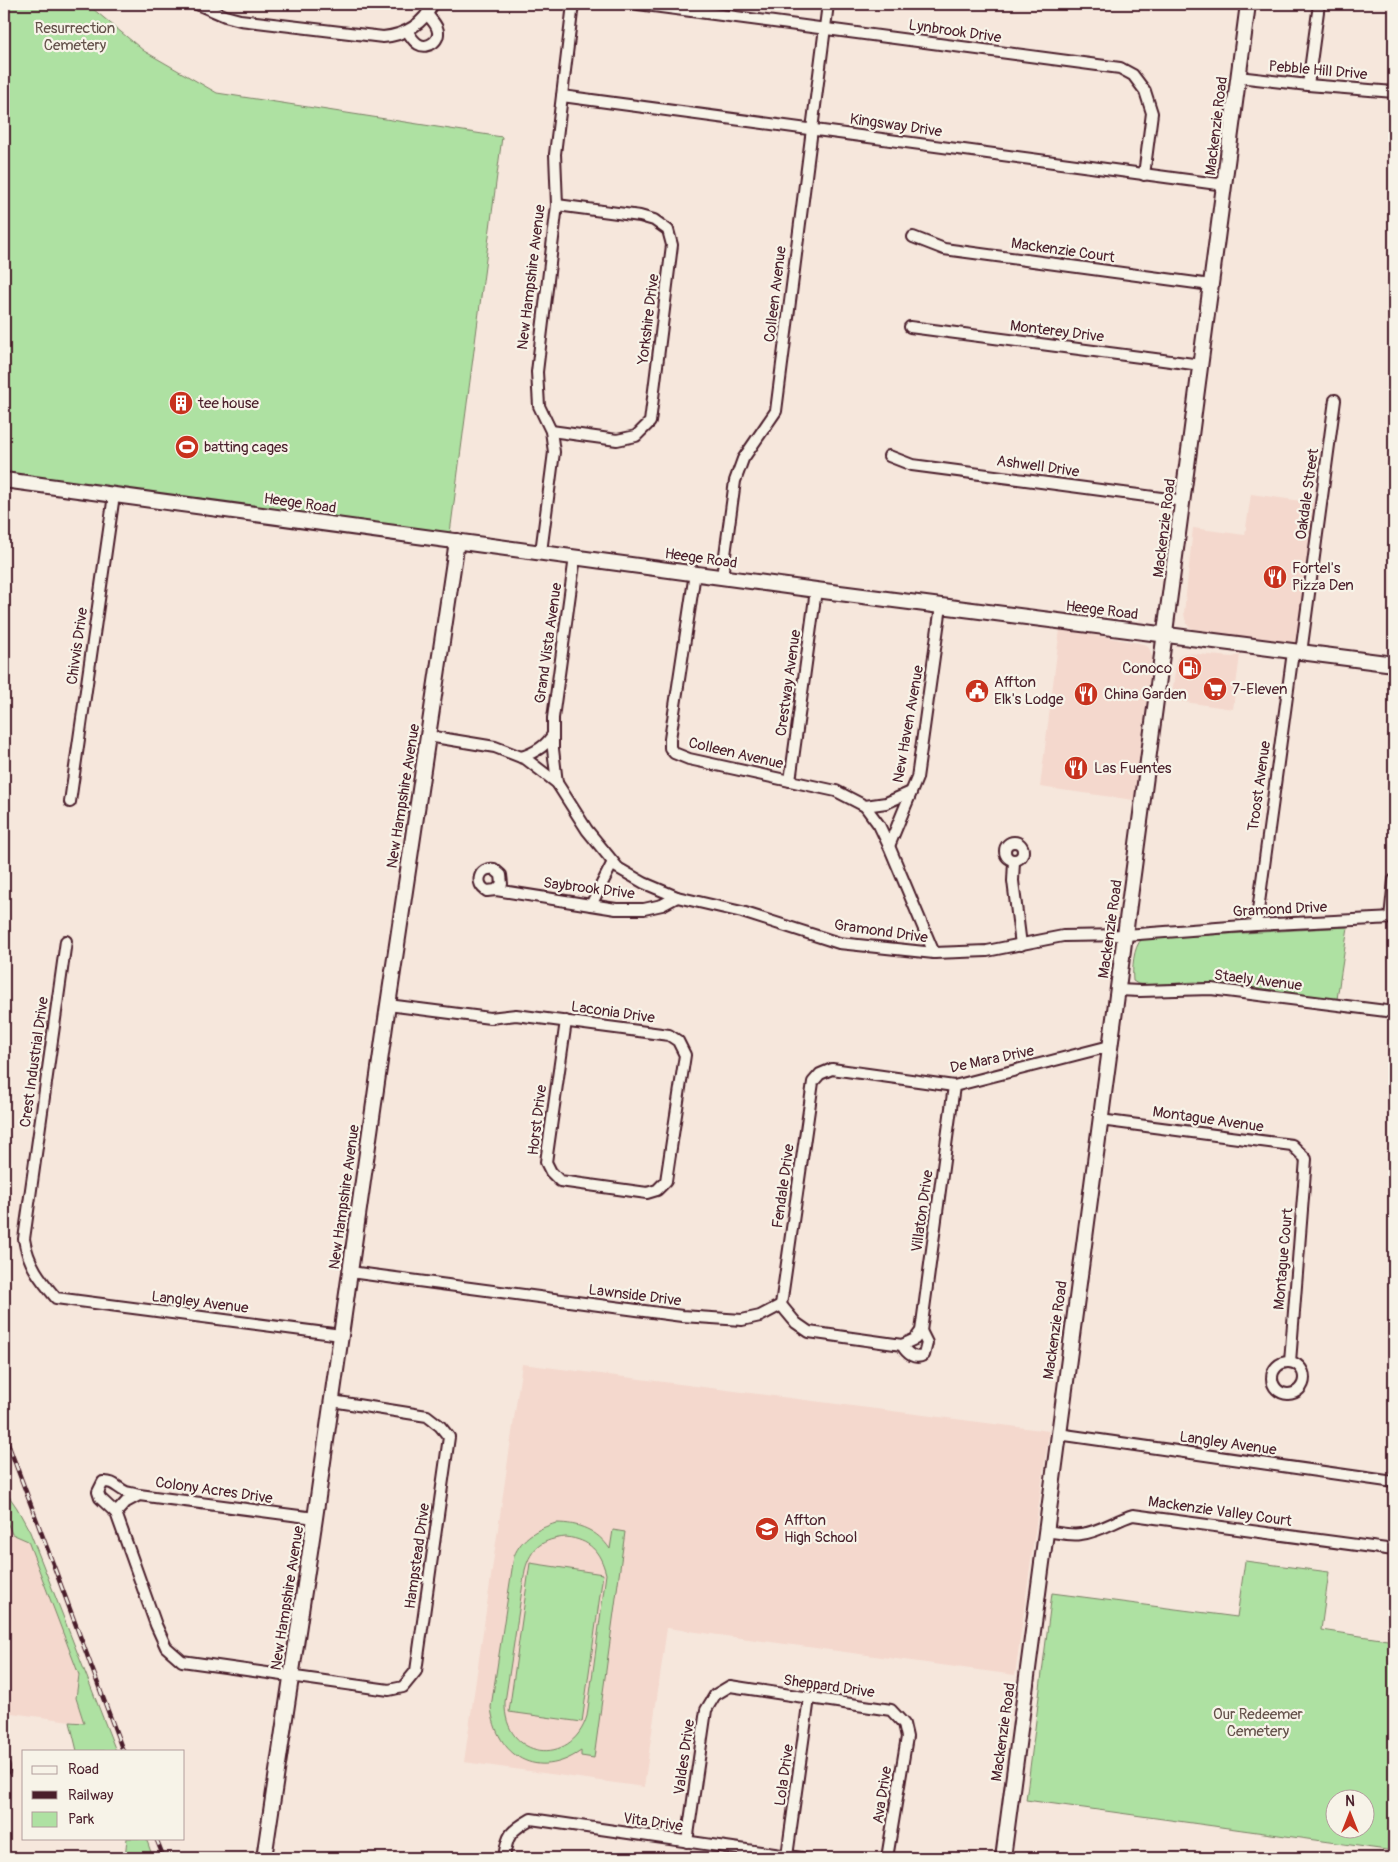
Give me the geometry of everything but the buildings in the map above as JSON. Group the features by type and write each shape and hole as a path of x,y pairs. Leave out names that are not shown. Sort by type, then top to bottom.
{"street":[{"path":"197,4 240,20 374,37 391,36 407,31 418,24 433,4"},
{"name":"New Hampshire Avenue","path":"541,552 554,452 551,431 539,406 537,372 557,205 555,154 573,4"},
{"name":"Lynbrook Drive","path":"638,4 1120,68 1133,75 1145,91 1152,113 1144,175"},
{"name":"Colleen Avenue","path":"722,577 735,481 743,460 776,410 828,4"},
{"name":"Mackenzie Road","path":"1003,1858 1045,1531 1184,501 1248,4"},
{"path":"1308,85 1320,4"},
{"path":"407,31 415,42 420,45 432,44 438,33 437,27 427,14"},
{"name":"Pebble Hill Drive","path":"1238,77 1394,92"},
{"name":"Kingsway Drive","path":"562,96 1224,185"},
{"name":"Yorkshire Drive","path":"551,431 617,440 636,436 650,422 672,245 668,230 654,220 640,216 557,205"},
{"name":"Mackenzie Court","path":"913,237 944,249 1211,285"},
{"name":"Monterey Drive","path":"910,327 1201,365"},
{"name":"Oakdale Street","path":"1297,652 1335,400"},
{"name":"Ashwell Drive","path":"889,456 912,465 1184,501"},
{"name":"Heege Road","path":"4,480 816,590 1394,664"},
{"name":"Chivvis Drive","path":"70,802 114,495"},
{"name":"New Hampshire Avenue","path":"264,1858 316,1518 388,1005 457,541"},
{"name":"Grand Vista Avenue","path":"557,783 553,718 575,557"},
{"name":"Colleen Avenue","path":"696,573 670,738 670,748 674,754 689,759 836,791 865,806 879,825 889,846"},
{"name":"Crestway Avenue","path":"790,781 816,590"},
{"name":"New Haven Avenue","path":"889,846 917,778 941,606"},
{"name":"Troost Avenue","path":"1256,925 1297,652"},
{"path":"521,757 534,753 550,741 553,734"},
{"name":"Gramond Drive","path":"428,736 495,746 526,759 557,783 587,830 618,868 644,883 677,897 742,912 839,943 934,954 987,951 1064,936 1126,935 1256,925 1392,918"},
{"path":"865,806 886,803 911,792"},
{"path":"889,846 934,954"},
{"path":"1014,861 1013,881 1021,945"},
{"path":"591,905 613,862"},
{"path":"1392,918 1394,880"},
{"name":"Saybrook Drive","path":"496,890 616,909 644,909 662,905 677,897"},
{"name":"Crest Industrial Drive","path":"56,1298 34,1271 27,1254 24,1239 66,941"},
{"name":"Staely Avenue","path":"1118,990 1211,989 1394,1012"},
{"name":"Laconia Drive","path":"388,1005 490,1018 516,1014 670,1035 678,1041 684,1055 666,1181 656,1190"},
{"name":"Horst Drive","path":"566,1021 546,1162 551,1172 560,1181 647,1193 656,1190"},
{"name":"De Mara Drive","path":"820,1074 832,1069 954,1086 1110,1046"},
{"name":"Fendale Drive","path":"781,1305 813,1082 820,1074"},
{"name":"Villaton Drive","path":"918,1335 954,1086"},
{"name":"Montague Avenue","path":"1100,1120 1292,1145 1306,1159"},
{"name":"Montague Court","path":"1290,1362 1306,1159"},
{"name":"Lawnside Drive","path":"350,1272 682,1316 742,1320 760,1316 781,1305"},
{"name":"Langley Avenue","path":"56,1298 341,1334"},
{"path":"781,1305 796,1323 809,1332 902,1345 918,1335 927,1343 924,1355 919,1357 914,1357 904,1350 902,1345"},
{"name":"Hampstead Drive","path":"291,1675 389,1690 403,1687 416,1671 449,1437 440,1426 427,1416 332,1402"},
{"name":"Langley Avenue","path":"1058,1434 1394,1482"},
{"path":"139,1495 124,1491 114,1483 103,1482 98,1496 116,1513 156,1625 166,1647 182,1661 291,1675"},
{"name":"Colony Acres Drive","path":"116,1513 126,1502 139,1495 316,1518"},
{"name":"Mackenzie Valley Court","path":"1045,1531 1080,1535 1133,1515 1394,1550"},
{"name":"Sheppard Drive","path":"730,1686 891,1710 904,1724 907,1738"},
{"name":"Valdes Drive","path":"686,1842 706,1710 715,1695 730,1686"},
{"name":"Lola Drive","path":"787,1856 809,1698"},
{"name":"Ava Drive","path":"887,1858 907,1738"},
{"name":"Vita Drive","path":"504,1858 506,1839 516,1828 531,1819 802,1858"}],"shaded area":[{"path":"1251,494 1316,503 1298,640 1290,646 1193,629 1188,626 1185,619 1184,613 1193,528 1245,535"},
{"path":"1060,629 1139,643 1147,645 1150,650 1152,657 1134,800 1040,787"},
{"path":"1181,654 1232,657 1240,655 1233,709 1171,700 1177,659"},
{"name":"Affton High School","path":"522,1364 1049,1431 1015,1675 667,1628 644,1787 464,1762"},
{"path":"4,1515 12,1534 28,1541 79,1675 76,1698 85,1723 4,1712"}],"green space":[{"name":"Resurrection Cemetery","path":"4,4 87,4 144,51 217,93 502,137 450,533 4,472"},
{"path":"1348,927 1337,999 1224,984 1195,982 1149,985 1138,984 1133,981 1135,953 1142,939"},
{"path":"4,1489 30,1532 116,1750 77,1750 70,1722 84,1723 76,1698 79,1675 28,1541 12,1534 4,1515"},
{"path":"564,1523 580,1526 593,1532 610,1549 613,1530 625,1532 594,1758 581,1756 581,1751 565,1760 550,1764 535,1763 522,1759 510,1751 501,1739 491,1707 514,1556 517,1549 526,1539 536,1531 549,1525","holes":["566,1537 582,1541 593,1548 601,1559 606,1574 587,1716 579,1733 568,1744 554,1750 540,1750 526,1746 515,1736 507,1721 505,1702 525,1570 531,1555 545,1542"]},
{"name":"Our Redeemer Cemetery","path":"1245,1561 1329,1572 1321,1630 1394,1641 1394,1851 1026,1800 1052,1593 1237,1617"},
{"path":"530,1563 603,1574 582,1722 509,1712"},
{"path":"127,1840 147,1840 153,1858 125,1858"}],"railway":[{"path":"4,1433 123,1750"},
{"path":"157,1840 164,1858"}],"place":[{"name":"tee house","path":"181,403"},
{"name":"batting cages","path":"187,447"},
{"name":"Fortel's Pizza Den","path":"1275,577"},
{"name":"Conoco","path":"1190,668"},
{"name":"7-Eleven","path":"1215,689"},
{"name":"Affton Elk's Lodge","path":"977,691"},
{"name":"China Garden","path":"1086,694"},
{"name":"Las Fuentes","path":"1076,768"},
{"name":"Affton High School","path":"767,1529"}]}
